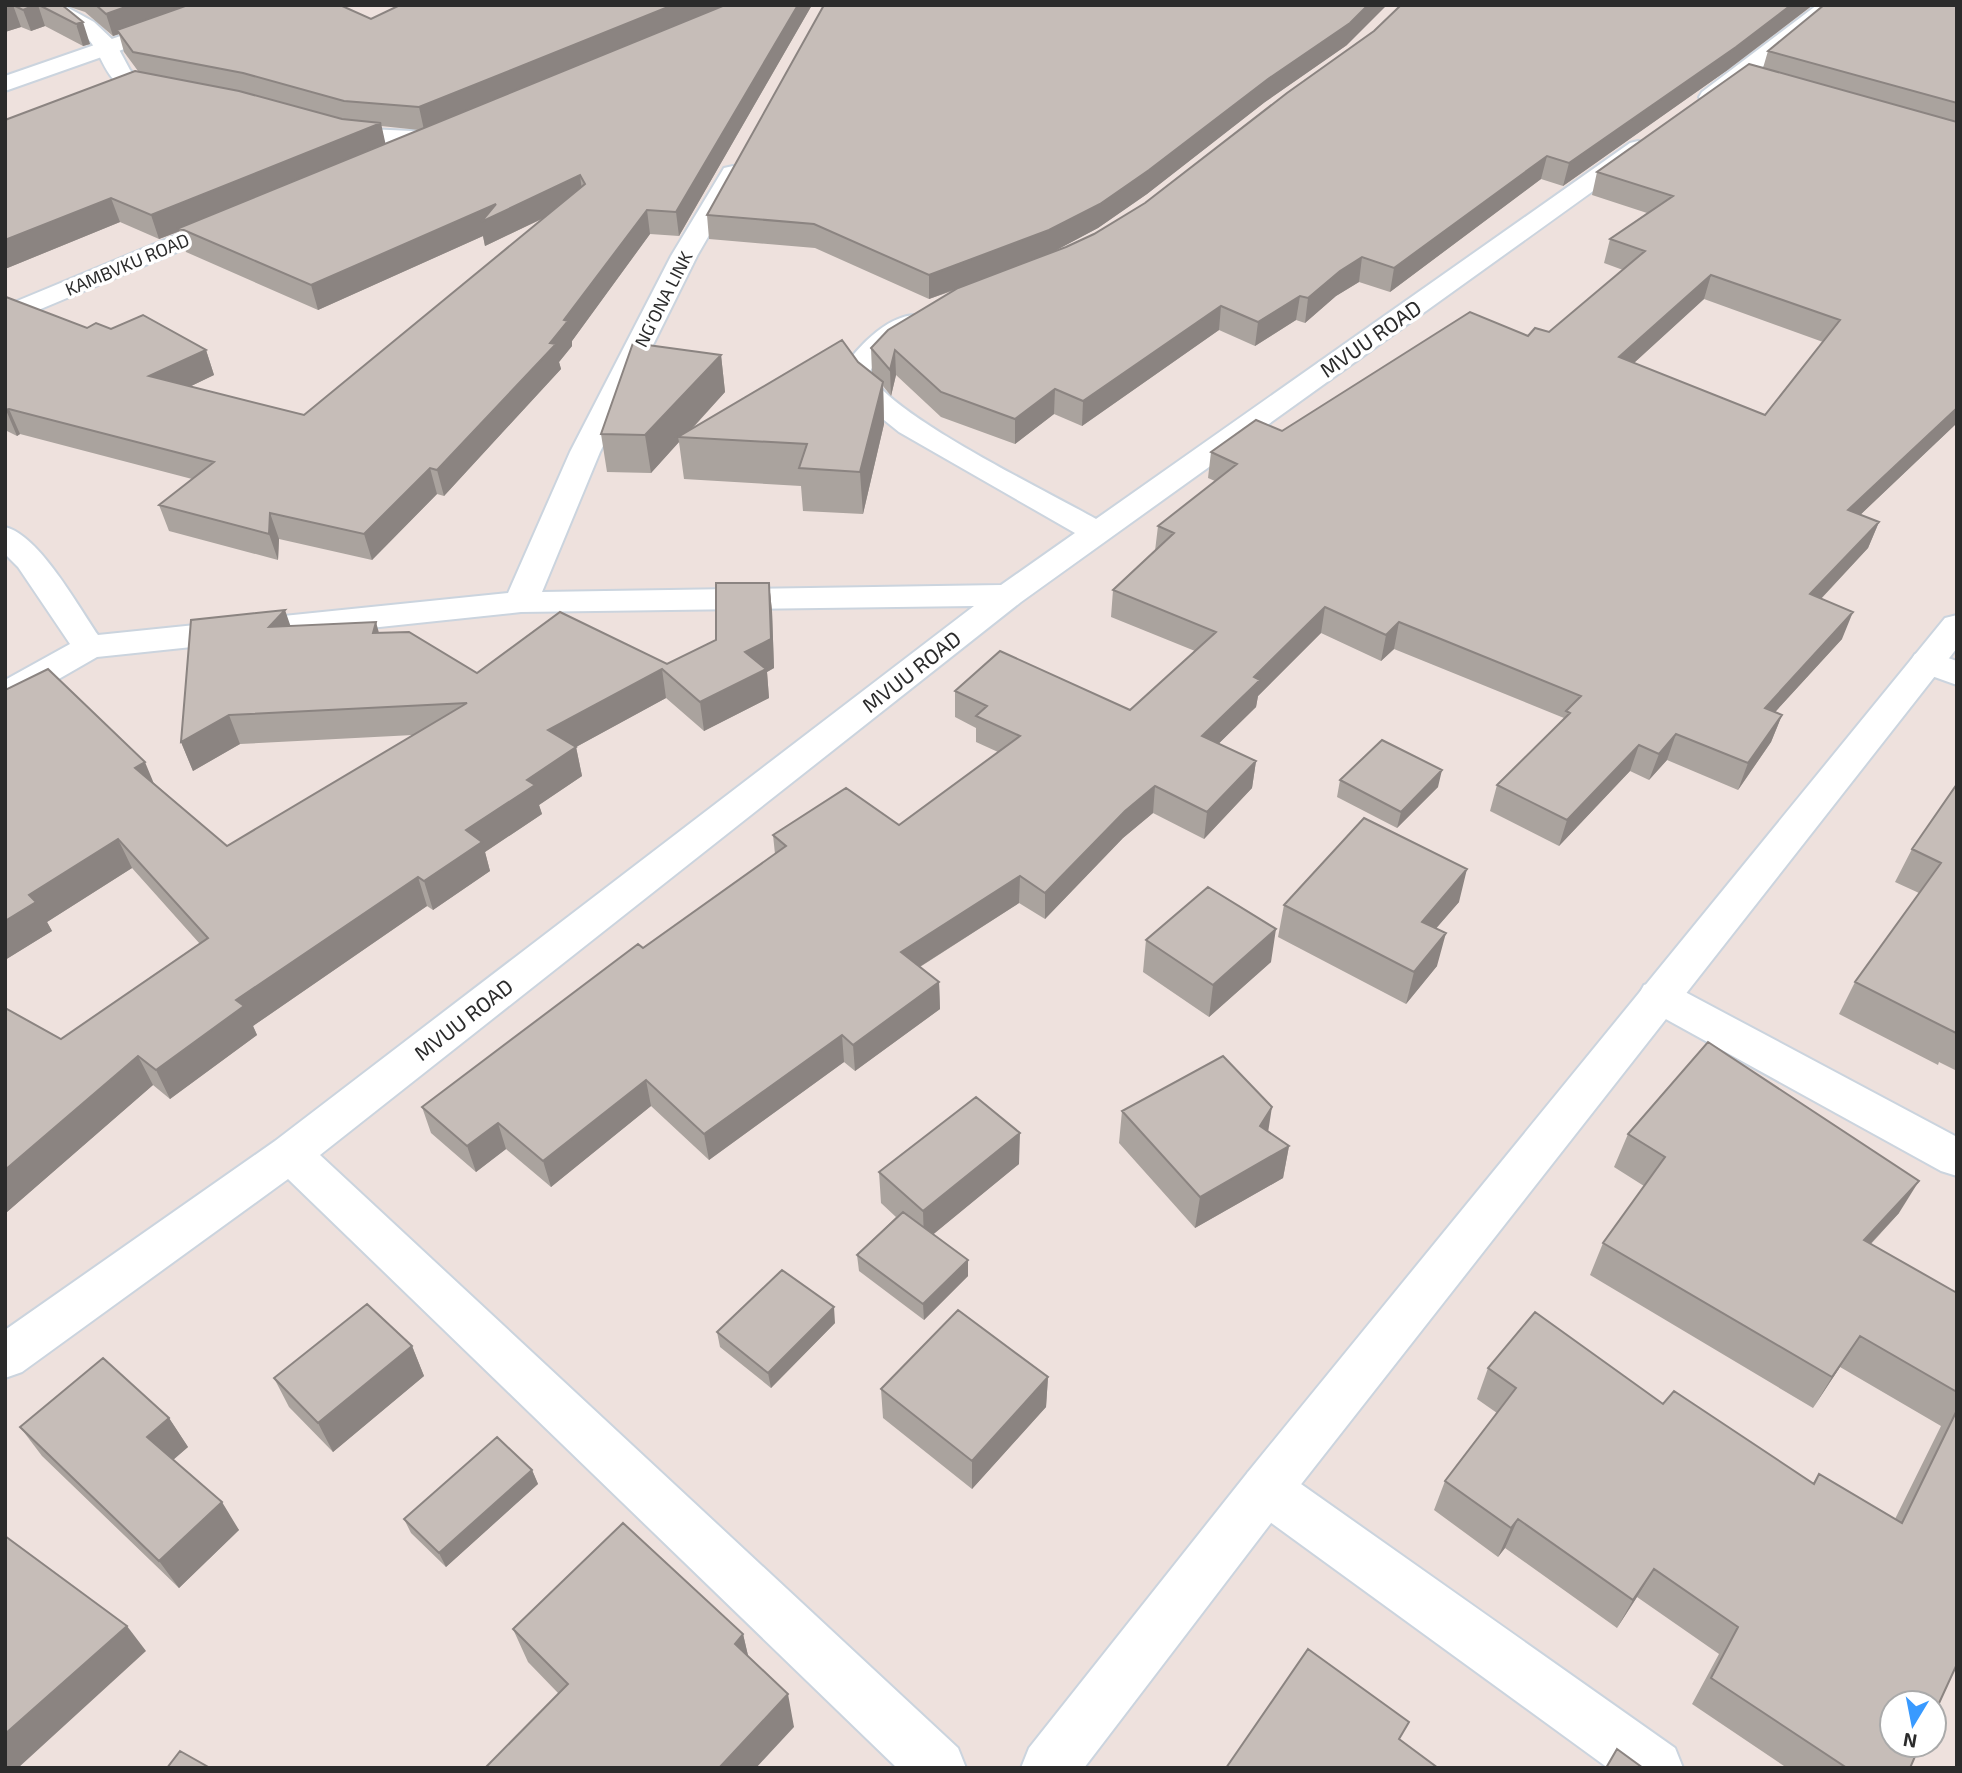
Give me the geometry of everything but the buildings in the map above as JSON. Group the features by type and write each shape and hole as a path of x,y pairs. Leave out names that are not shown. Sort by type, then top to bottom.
{"street":[{"path":"44,5 75,16 88,25 108,48 123,76 132,82 194,94"},
{"path":"5,84 231,5"},
{"name":"MVUU ROAD","path":"5,1357 290,1154 1009,595 1672,124 1752,80 1831,5"},
{"path":"311,123 368,136 434,139"},
{"path":"385,158 460,129"},
{"name":"NG'ONA LINK","path":"521,602 585,452 684,256 745,150"},
{"name":"KAMBVKU ROAD","path":"5,316 249,212"},
{"path":"939,309 898,330 861,359 855,373 863,389 909,426 1096,532"},
{"path":"5,536 30,561 89,647"},
{"path":"5,695 89,647 521,602 1009,595"},
{"path":"1049,1768 1266,1489 1658,996 1942,668 1957,625"},
{"path":"1658,996 1957,1158"},
{"path":"290,1154 938,1768"},
{"path":"1266,1489 1655,1768"}]}
